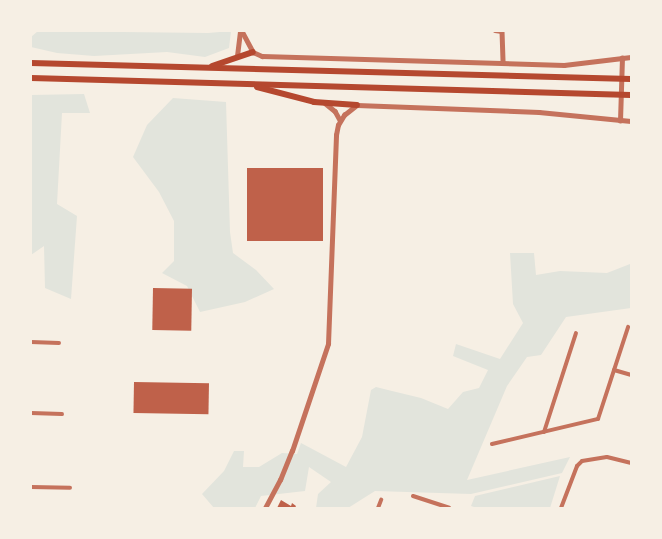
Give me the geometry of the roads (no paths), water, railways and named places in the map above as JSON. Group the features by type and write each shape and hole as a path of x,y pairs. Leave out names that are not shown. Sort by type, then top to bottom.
{"highway":[{"path":"207,68 253,52"},
{"path":"31,58 60,64"},
{"path":"31,63 628,79"},
{"path":"31,78 628,95"},
{"path":"246,84 325,103 357,105"}],"street":[{"path":"241,31 253,52 262,56 577,65 631,57"},
{"path":"237,56 241,31"},
{"path":"495,31 502,32 503,64"},
{"path":"620,121 622,58"},
{"path":"325,103 336,111 340,120"},
{"path":"265,508 292,452 328,344 336,135 340,120 357,105 539,112 631,122"},
{"path":"492,444 598,419 628,327"},
{"path":"544,432 576,333"},
{"path":"31,342 59,343"},
{"path":"614,370 631,375"},
{"path":"31,413 62,414"},
{"path":"561,508 579,463 599,457 614,458 631,463"},
{"path":"31,487 70,488"},
{"path":"413,496 449,508"},
{"path":"378,508 381,500"}]}
